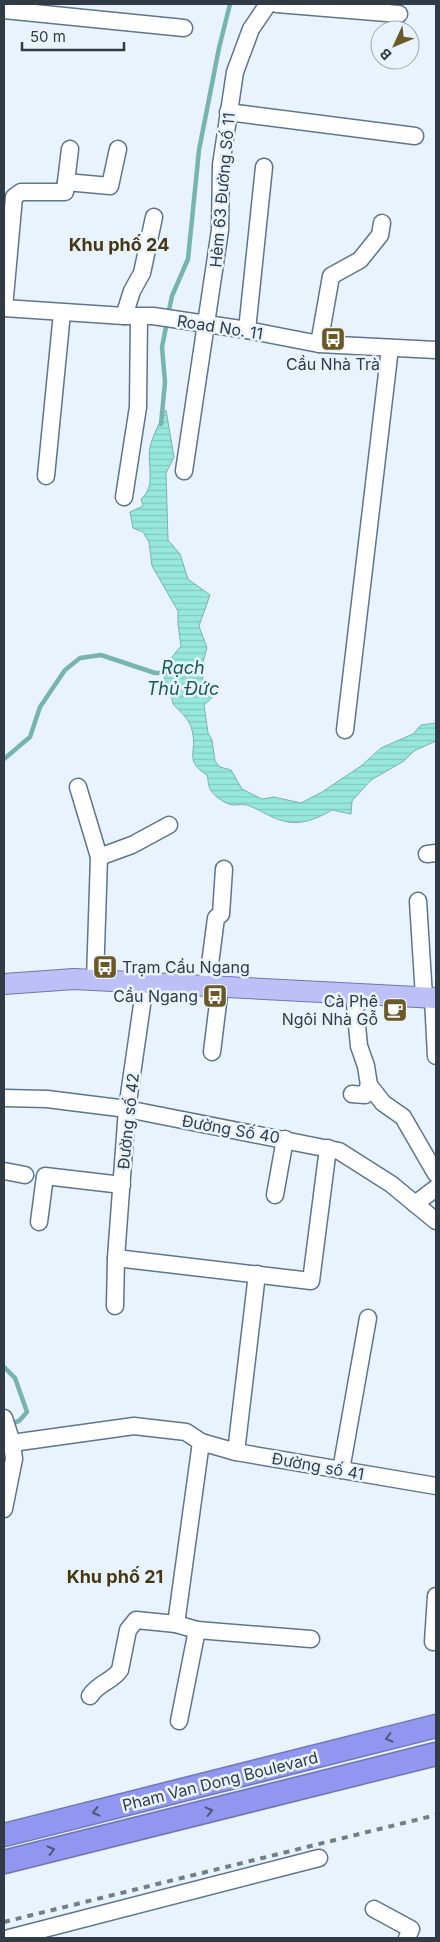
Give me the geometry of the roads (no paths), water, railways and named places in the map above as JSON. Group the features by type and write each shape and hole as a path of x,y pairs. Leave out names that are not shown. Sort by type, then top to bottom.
{"highway":[{"name":"Pham Van Dong Boulevard","path":"4,1835 436,1726"},
{"name":"Pham Van Dong Boulevard","path":"4,1862 436,1754"}],"main road":[{"path":"4,984 74,979 431,997"}],"street":[{"name":"Hẻm 63 Đường Số 11","path":"184,471 220,230 221,165 235,72 251,29 268,4"},
{"path":"277,4 399,14"},
{"path":"4,10 184,28"},
{"path":"228,112 415,136"},
{"path":"4,308 14,197 21,192 65,192 70,149"},
{"path":"66,182 110,186 118,149"},
{"path":"246,330 264,167"},
{"path":"124,497 138,407 139,317 132,291 142,273 154,216"},
{"path":"319,344 331,276 360,260 380,234 382,223"},
{"name":"Road No. 11","path":"4,308 139,317 205,324 319,344 436,350"},
{"path":"46,476 62,313"},
{"path":"345,730 390,348"},
{"path":"78,787 99,857 95,980"},
{"path":"99,857 132,845 169,825"},
{"path":"212,1052 216,918 221,914 224,869"},
{"path":"418,900 431,997 436,1056"},
{"name":"Đường số 42","path":"116,1306 116,1258 127,1109 145,984"},
{"path":"354,994 359,1046 366,1066 369,1085 382,1103 403,1117 436,1174"},
{"path":"352,1094 365,1094 369,1085"},
{"name":"Đường Số 40","path":"4,1098 46,1099 127,1109 339,1151 391,1184 436,1221"},
{"path":"275,1196 285,1139"},
{"path":"116,1258 311,1281 328,1148"},
{"path":"4,1171 25,1175"},
{"path":"39,1222 45,1176 122,1185"},
{"path":"416,1204 436,1188"},
{"path":"236,1452 258,1274"},
{"path":"341,1470 368,1318"},
{"path":"4,1418 12,1443 14,1459 4,1509"},
{"name":"Đường số 41","path":"12,1443 134,1426 186,1432 201,1442 236,1452 436,1486"},
{"path":"176,1624 201,1442"},
{"path":"433,1642 436,1596"},
{"path":"90,1696 93,1690 104,1681 117,1675 120,1670 128,1630 136,1620 176,1624 197,1630 311,1639"},
{"path":"179,1721 197,1630"},
{"path":"9,1938 319,1858"},
{"path":"374,1910 412,1929 407,1938"}],"water":[{"name":"Rạch Thủ Đức","path":"166,410 174,457 166,473 168,540 180,554 188,579 210,595 199,626 207,648 201,669 204,684 213,689 215,695 204,705 215,761 220,767 231,770 242,789 262,799 274,797 301,803 322,792 361,766 381,748 413,734 421,725 436,723 436,741 414,751 404,761 371,780 352,801 351,814 332,810 321,816 296,823 276,819 247,805 233,805 219,799 210,789 207,775 195,765 191,726 173,704 164,675 165,669 181,646 178,611 152,566 149,542 143,532 133,528 130,512 143,506 141,499 149,487 150,480 149,458 151,443"}],"waterway":[{"path":"168,315 172,296 188,259 199,150 219,48 230,4"},
{"path":"161,424 165,382 162,347 167,322"},
{"name":"Rạch Thủ Đức","path":"4,759 30,737 40,707 65,670 80,658 101,655 155,673 169,673"},
{"name":"Rạch Thủ Đức","path":"4,1367 15,1378 27,1412 19,1421 10,1424"}],"railway":[{"path":"4,1922 436,1815"}],"place":[{"name":"Cầu Nhà Trà","path":"333,339"},
{"name":"Trạm Cầu Ngang","path":"105,967"},
{"name":"Cầu Ngang","path":"215,996"},
{"name":"Cà Phê Ngôi Nhà Gỗ","path":"395,1010"}],"district":[{"name":"Khu phố 24","path":"119,244"},
{"name":"Khu phố 21","path":"115,1576"}]}
